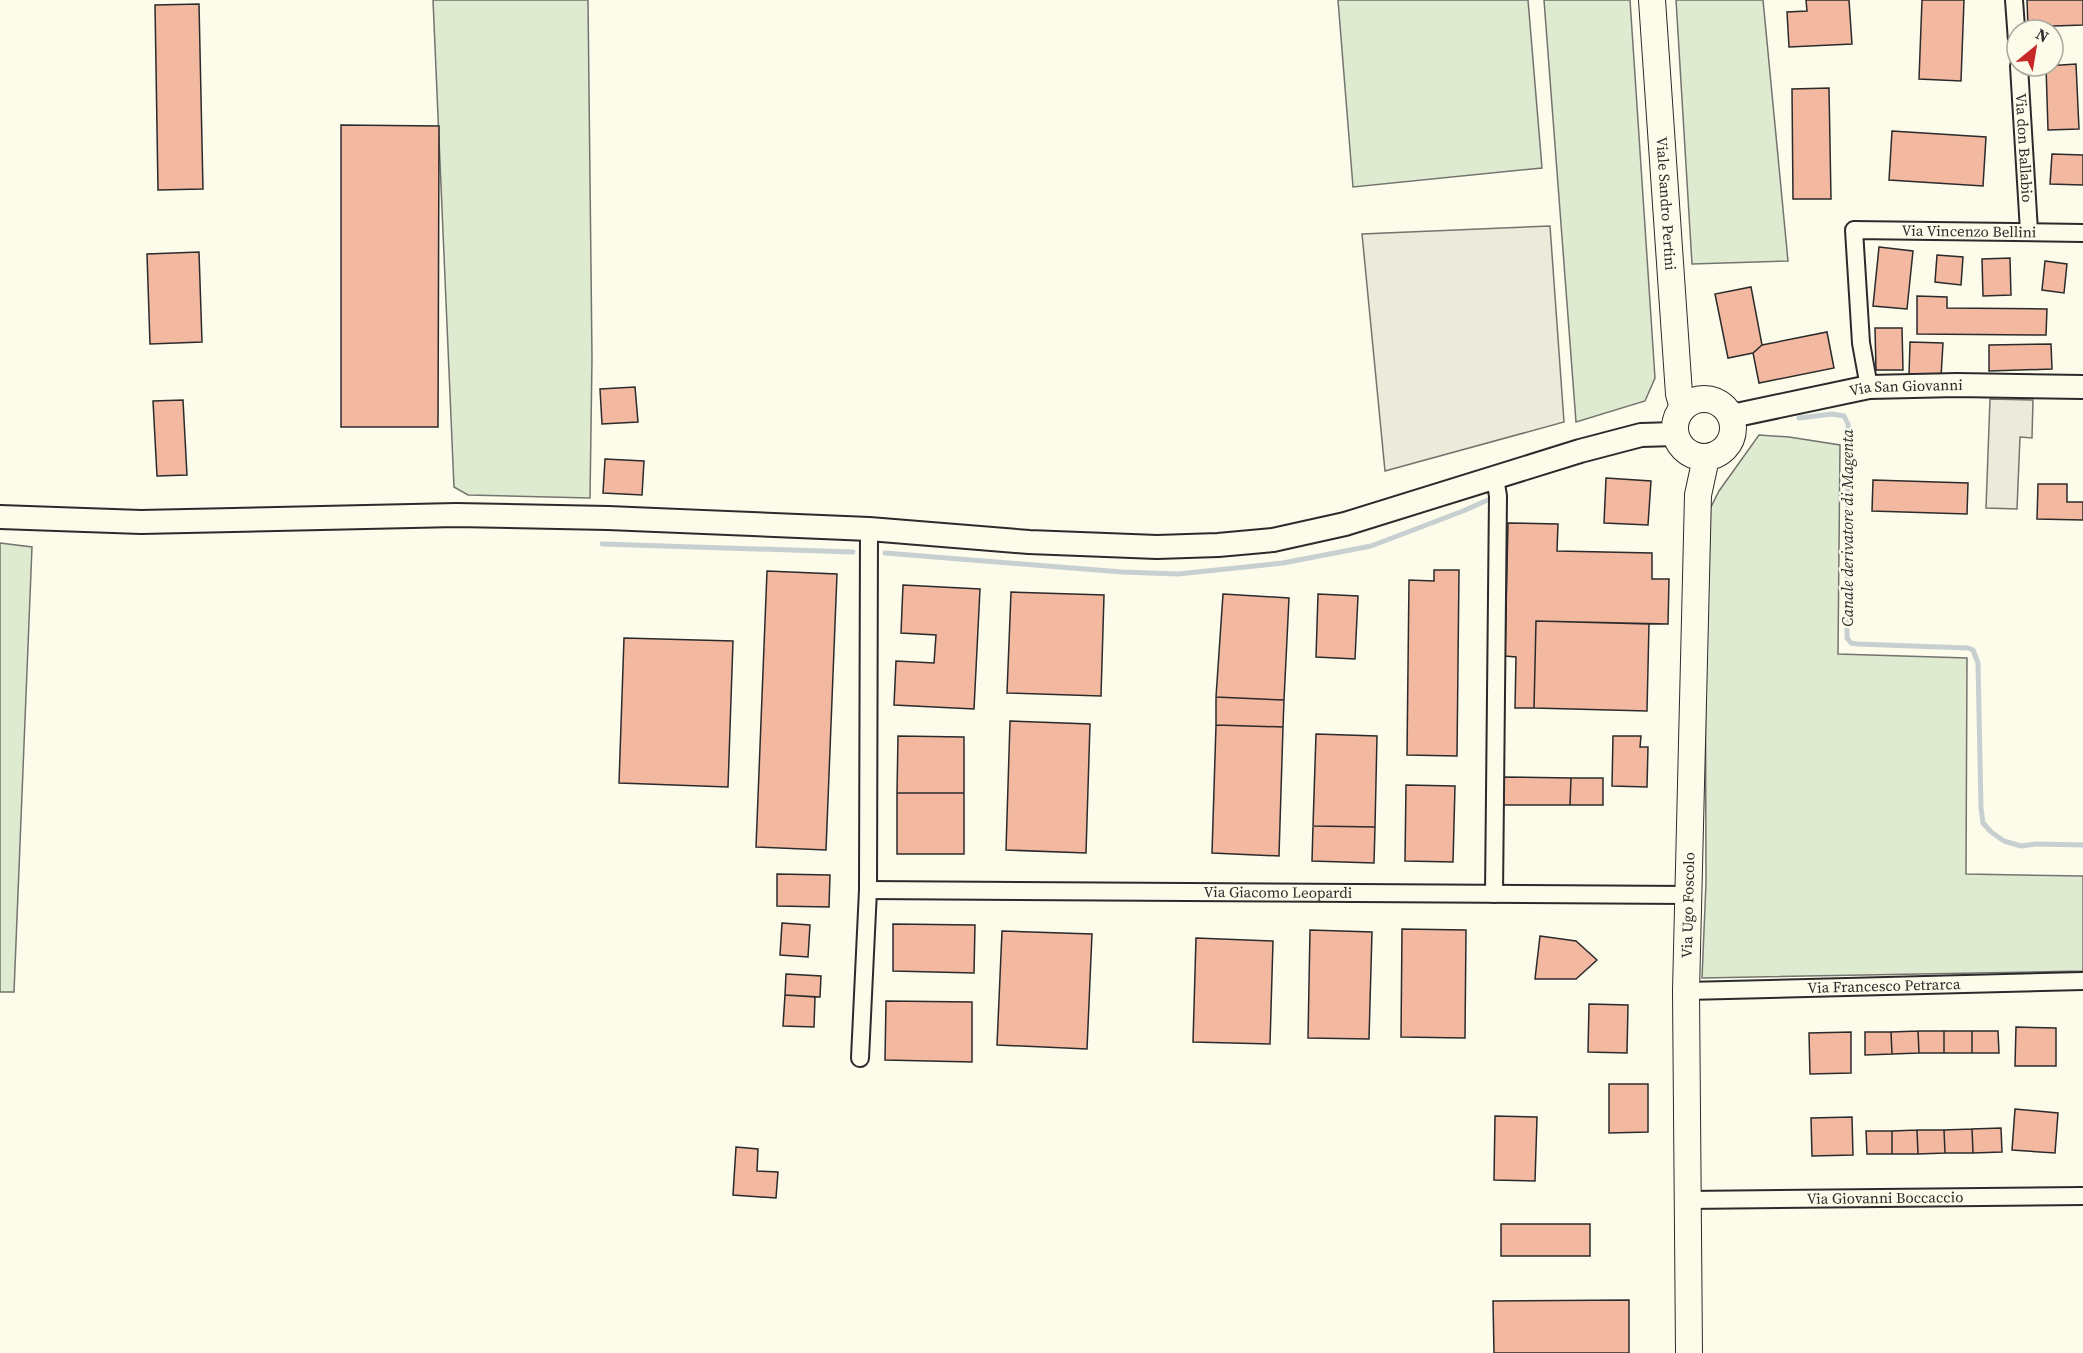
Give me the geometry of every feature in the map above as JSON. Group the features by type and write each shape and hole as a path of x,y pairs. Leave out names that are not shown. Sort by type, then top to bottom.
{"main road":[{"name":"Viale Sandro Pertini","path":"1652,0 1679,394 1683,408"},
{"path":"1701,399 1714,401 1723,406 1732,416 1734,432 1731,441 1725,450 1716,456 1706,458 1694,456 1685,451 1675,434 1677,416 1691,402 1701,399"},
{"name":"Via Ugo Foscolo","path":"1689,1353 1686,991 1698,495 1706,458"}],"street":[{"path":"2014,0 2015,18"},
{"name":"Via don Ballabio","path":"2020,78 2029,231"},
{"name":"Via Vincenzo Bellini","path":"1869,387 1861,343 1854,230 2083,233"},
{"name":"Via San Giovanni","path":"1732,416 1869,387 1957,385 2083,387"},
{"path":"0,517 141,522 468,515 608,518 869,529 1029,542 1157,547 1218,545 1272,540 1345,524 1580,451 1631,438 1675,434"},
{"path":"1494,894 1498,496 1495,478"},
{"path":"860,1058 868,890 869,529"},
{"name":"Via Giacomo Leopardi","path":"868,890 1688,895"},
{"name":"Via Francesco Petrarca","path":"1686,991 2083,981"},
{"name":"Via Giovanni Boccaccio","path":"1688,1200 2083,1196"}],"green space":[{"path":"433,0 588,0 592,358 590,498 468,495 454,487"},
{"path":"1338,0 1528,0 1542,168 1353,187"},
{"path":"1544,0 1630,0 1655,378 1645,401 1576,422"},
{"path":"1676,0 1763,0 1788,261 1692,264"},
{"path":"1759,435 1840,445 1838,654 1967,658 1966,874 2083,876 2083,971 1702,978 1706,883 1705,519 1719,491"},
{"path":"0,543 32,547 14,992 0,992"}],"shaded area":[{"path":"1550,226 1564,422 1385,471 1362,234"},
{"path":"1990,399 2033,400 2032,438 2020,437 2017,509 1986,508"}],"building":[{"path":"1806,0 1849,0 1852,44 1789,47 1787,12 1807,11"},
{"path":"1922,0 1964,0 1961,81 1919,79"},
{"path":"2027,0 2083,0 2083,25 2065,26 2065,18 2028,18"},
{"path":"199,4 203,189 158,190 155,5"},
{"path":"2076,64 2079,129 2048,130 2046,78 2065,78 2065,65"},
{"path":"1829,88 1831,199 1793,199 1792,89"},
{"path":"341,125 439,126 438,427 341,427"},
{"path":"1892,131 1986,137 1983,186 1889,180"},
{"path":"2052,154 2083,155 2083,185 2050,184"},
{"path":"1879,247 1913,251 1907,309 1873,306"},
{"path":"199,252 202,342 150,344 147,254"},
{"path":"1937,255 1963,257 1961,285 1935,282"},
{"path":"2010,258 2011,295 1983,296 1982,259"},
{"path":"2045,261 2067,264 2064,293 2042,290"},
{"path":"1751,287 1762,345 1753,353 1728,358 1715,294"},
{"path":"1917,296 1947,297 1947,308 2047,309 2046,335 1917,334"},
{"path":"1875,328 1902,328 1903,370 1876,370"},
{"path":"1827,332 1834,368 1759,383 1753,353 1762,345"},
{"path":"1910,342 1943,343 1941,377 1909,375"},
{"path":"2051,344 2052,369 1989,371 1989,345"},
{"path":"635,387 638,422 602,424 600,389"},
{"path":"183,400 187,475 157,476 153,401"},
{"path":"605,459 644,461 642,495 603,493"},
{"path":"1606,478 1651,481 1648,525 1604,523"},
{"path":"1873,480 1968,483 1967,514 1872,511"},
{"path":"2038,484 2067,484 2067,502 2083,502 2083,520 2037,519"},
{"path":"1508,523 1558,524 1557,551 1652,553 1652,579 1669,579 1668,624 1536,621 1534,708 1515,708 1516,657 1505,656"},
{"path":"1434,570 1459,570 1457,756 1407,755 1409,580 1434,581"},
{"path":"767,571 837,574 826,850 756,847"},
{"path":"903,585 980,589 974,709 894,705 896,661 934,663 936,635 901,633"},
{"path":"1011,592 1104,595 1101,696 1007,693"},
{"path":"1223,594 1289,598 1284,700 1216,697"},
{"path":"1318,594 1358,596 1355,659 1316,657"},
{"path":"1536,621 1649,624 1647,711 1534,708"},
{"path":"624,638 733,641 728,787 619,783"},
{"path":"1216,697 1284,700 1283,727 1216,725"},
{"path":"1010,721 1090,724 1086,853 1006,850"},
{"path":"1216,725 1283,727 1279,856 1212,853"},
{"path":"1316,734 1377,736 1375,827 1313,826"},
{"path":"898,736 964,737 964,793 897,793"},
{"path":"1613,736 1641,736 1640,747 1648,747 1647,787 1612,786"},
{"path":"1502,777 1571,778 1570,805 1502,805"},
{"path":"1571,778 1603,778 1603,805 1570,805"},
{"path":"1406,785 1455,786 1453,862 1405,861"},
{"path":"897,793 964,793 964,854 897,854"},
{"path":"1313,826 1375,827 1374,863 1312,861"},
{"path":"777,874 830,875 829,907 777,906"},
{"path":"782,923 810,925 808,957 780,955"},
{"path":"893,924 975,925 974,973 893,971"},
{"path":"1402,929 1466,930 1465,1038 1401,1037"},
{"path":"1310,930 1372,932 1369,1039 1308,1038"},
{"path":"1002,931 1092,934 1087,1049 997,1045"},
{"path":"1540,936 1576,941 1597,960 1576,979 1535,979"},
{"path":"1196,938 1273,941 1270,1044 1193,1042"},
{"path":"786,974 821,976 820,997 785,995"},
{"path":"785,995 815,997 814,1027 783,1026"},
{"path":"886,1001 972,1002 972,1062 885,1060"},
{"path":"1589,1004 1628,1005 1627,1053 1588,1052"},
{"path":"2016,1027 2056,1028 2056,1066 2015,1066"},
{"path":"1918,1031 1944,1031 1944,1053 1919,1053"},
{"path":"1918,1031 1919,1053 1892,1054 1891,1032"},
{"path":"1944,1031 1972,1031 1972,1053 1944,1053"},
{"path":"1972,1031 1998,1031 1999,1053 1972,1053"},
{"path":"1851,1032 1851,1073 1810,1074 1809,1033"},
{"path":"1865,1032 1891,1032 1892,1054 1865,1055"},
{"path":"1609,1084 1648,1084 1648,1132 1609,1133"},
{"path":"2015,1109 2058,1113 2055,1153 2012,1150"},
{"path":"1495,1116 1537,1117 1535,1181 1494,1180"},
{"path":"1852,1117 1853,1155 1812,1156 1811,1118"},
{"path":"2001,1128 2002,1152 1973,1153 1972,1129"},
{"path":"1972,1129 1973,1153 1945,1153 1944,1130"},
{"path":"1917,1130 1918,1154 1892,1154 1892,1131"},
{"path":"1917,1130 1944,1130 1945,1153 1918,1154"},
{"path":"1866,1131 1892,1131 1892,1154 1867,1154"},
{"path":"736,1147 758,1149 757,1171 778,1172 776,1198 733,1195"},
{"path":"1501,1224 1590,1224 1590,1256 1501,1256"},
{"path":"1629,1300 1629,1353 1494,1353 1493,1301"}],"waterway":[{"name":"Canale derivatore di Magenta","path":"1799,418 1832,414 1844,416 1848,424 1847,638 1851,643 1857,644 1973,650 1978,663 1983,823 2004,841 2021,846 2083,845"},
{"path":"885,553 1122,572 1178,574 1283,563 1371,546 1490,499"},
{"path":"602,544 853,552"}]}
